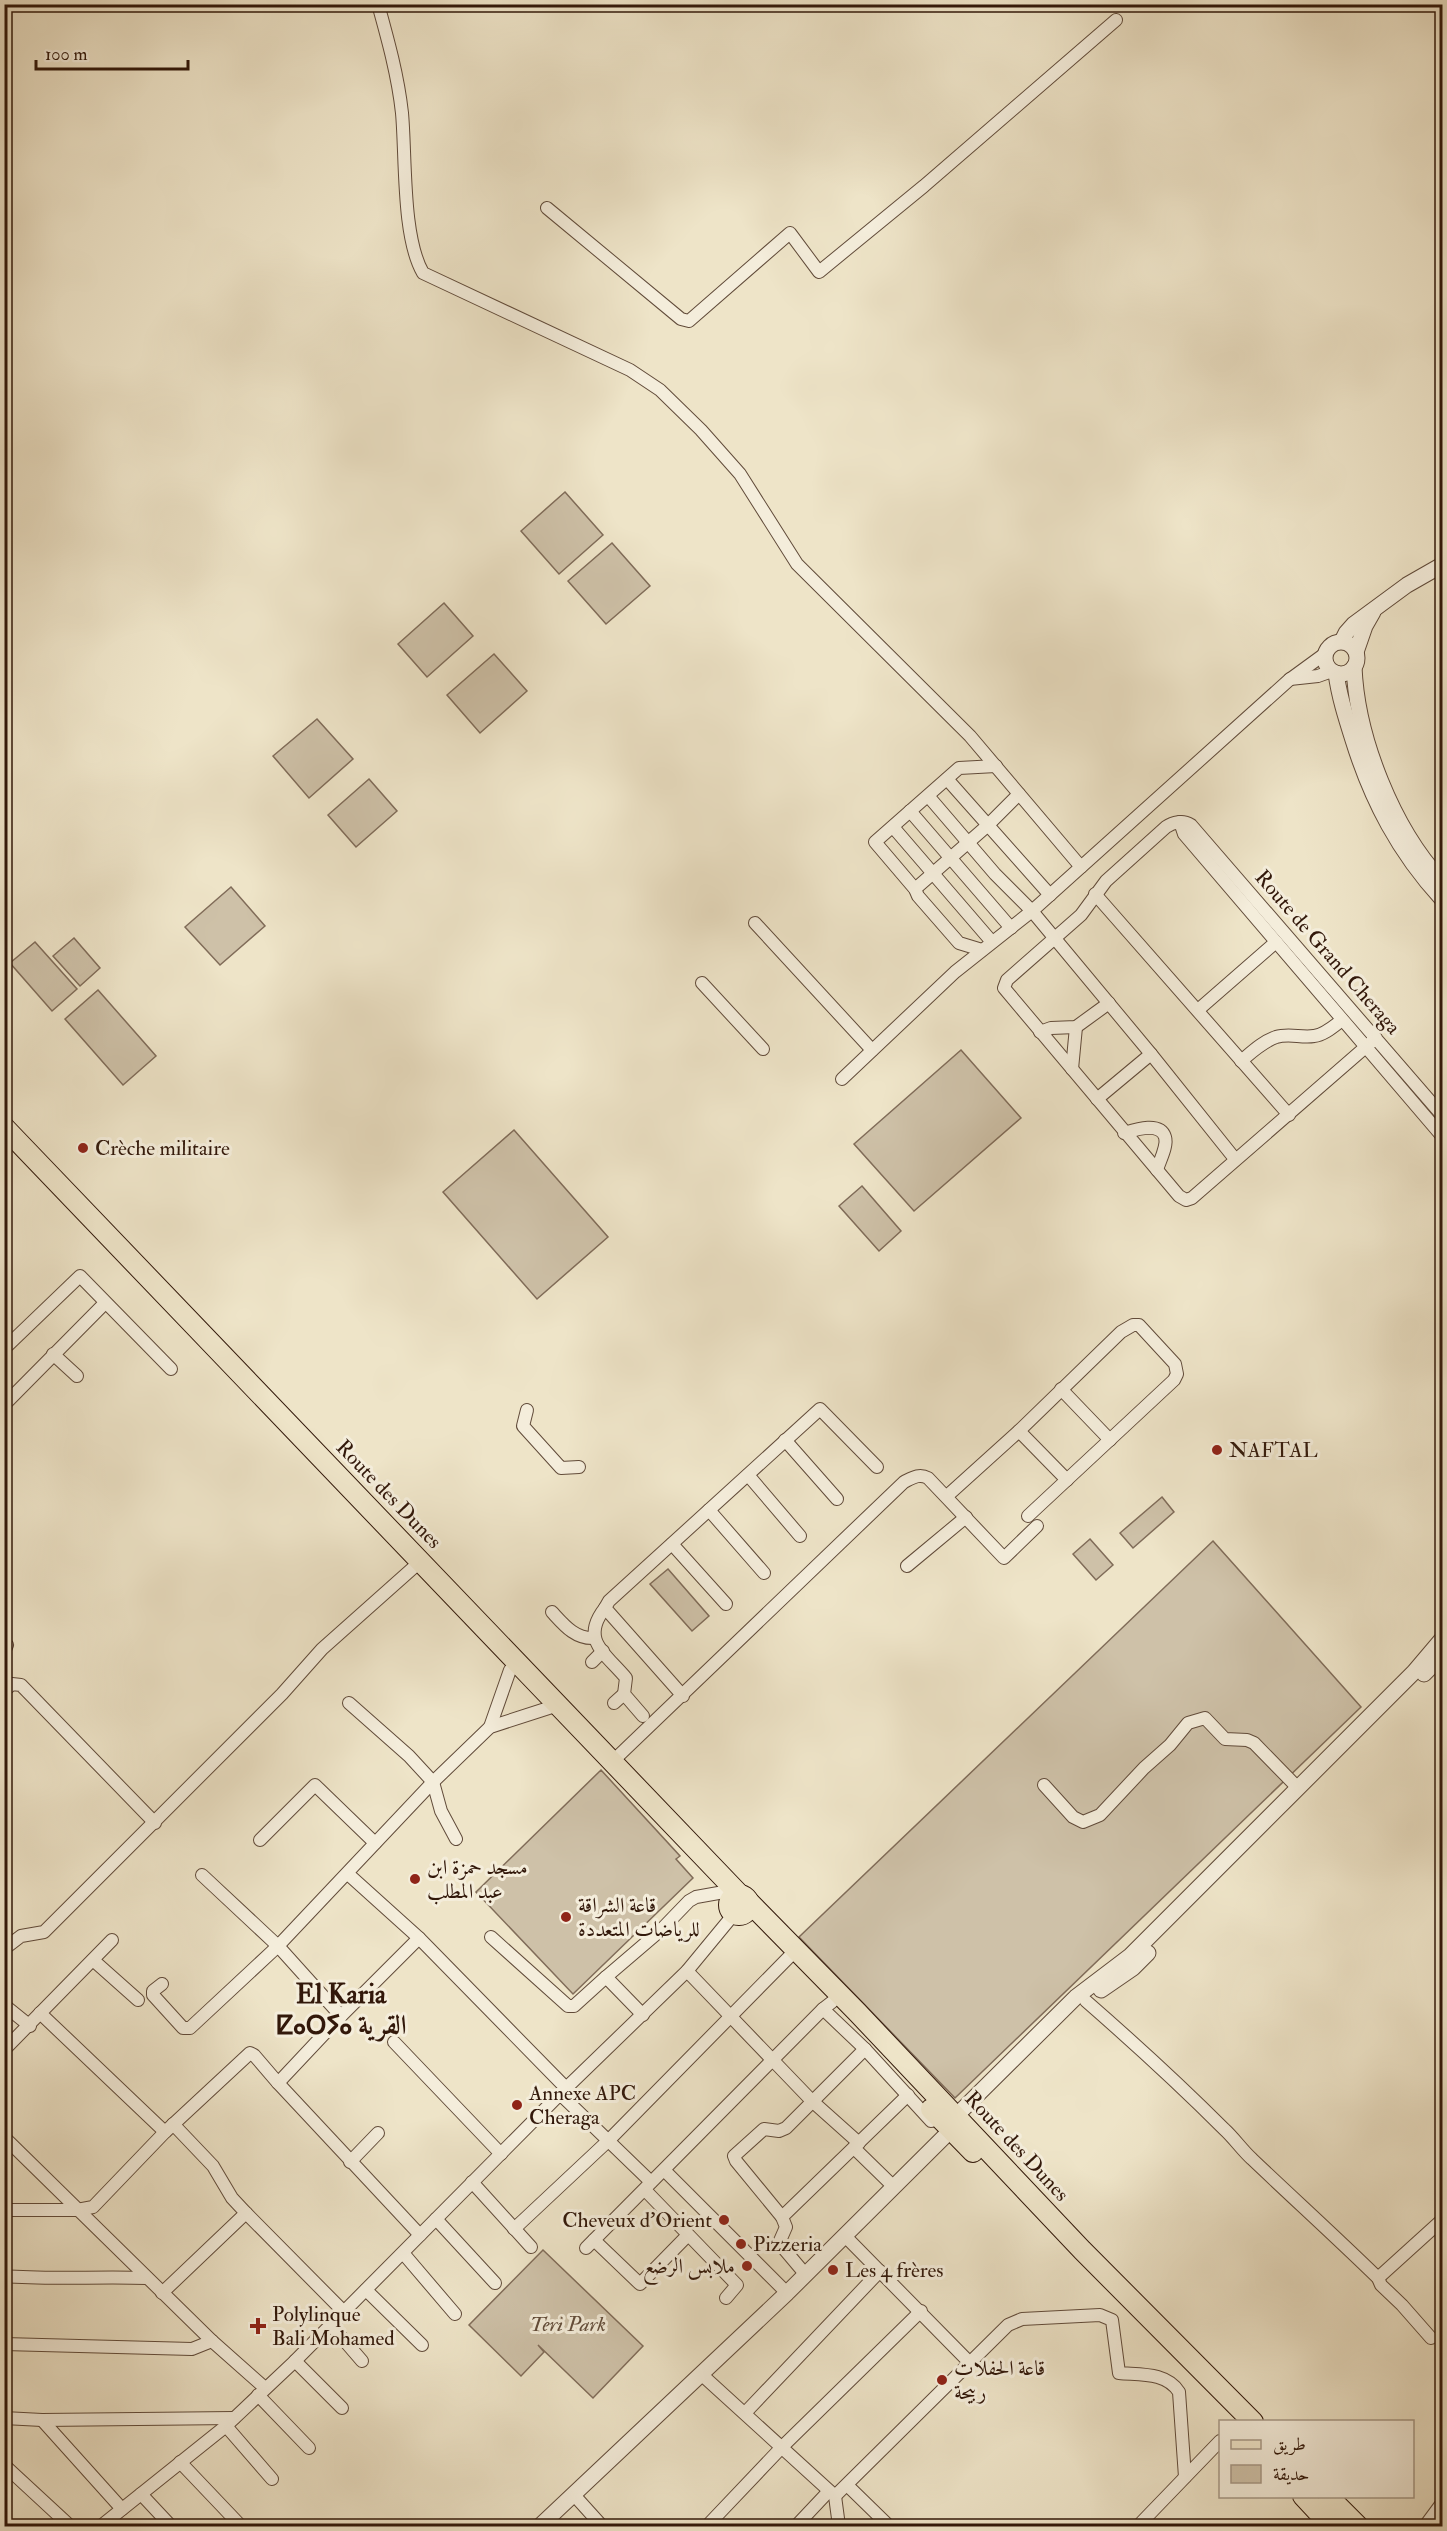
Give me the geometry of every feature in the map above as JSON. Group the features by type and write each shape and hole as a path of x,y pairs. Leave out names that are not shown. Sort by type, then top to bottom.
{"main road":[{"name":"Route des Dunes","path":"6,1136 27,1164 260,1411 510,1670 613,1761 737,1903 955,2127 1234,2420"},
{"name":"Route des Dunes","path":"6,1136 553,1707 789,1957 828,2006 1082,2250 1252,2420"},
{"path":"1305,2498 1331,2526"},
{"path":"1330,2498 1358,2526"}],"street":[{"path":"378,4 392,54 402,111 410,236 415,259 423,273 630,370 660,390 701,429 740,474 797,564 970,736 1081,867"},
{"path":"548,208 681,319 689,321 790,233 819,272 924,186 1116,20"},
{"path":"842,1079 955,972 1032,911 1289,680 1326,653 1333,644 1342,641 1352,626 1407,585 1443,565"},
{"path":"1289,680 1334,672 1348,672 1355,659 1365,626 1374,610"},
{"path":"1342,641 1349,644 1355,659 1359,706 1383,784 1407,833 1443,881"},
{"path":"1326,653 1326,663 1334,672 1341,704 1363,772 1378,807 1406,855 1443,899"},
{"path":"982,950 959,943 875,842 914,805 963,766 996,766"},
{"path":"947,779 1050,895"},
{"path":"915,889 987,826 1019,794"},
{"path":"928,796 1011,891 1032,911 1152,1054 1235,1159"},
{"path":"910,811 1011,928"},
{"path":"1376,1038 1365,1048 1289,1114 1235,1159 1192,1198 1186,1200 1179,1196 1124,1133 1004,988 1007,980 1081,915 1095,894 1166,826 1180,822 1184,834 1365,1048 1443,1136"},
{"name":"Route de Grand Cheraga","path":"1180,822 1191,825 1443,1115"},
{"path":"893,827 992,942"},
{"path":"1095,894 1289,1114"},
{"path":"756,922 872,1050"},
{"path":"1198,1010 1276,942"},
{"path":"702,983 764,1048"},
{"path":"1040,1032 1051,1028 1076,1028 1109,1003"},
{"path":"1241,1061 1262,1043 1285,1035 1314,1036 1342,1020"},
{"path":"1072,1069 1076,1028"},
{"path":"1097,1099 1152,1054"},
{"path":"1124,1133 1146,1127 1161,1132 1165,1136 1165,1144 1157,1170"},
{"path":"4,1349 80,1276 171,1369"},
{"path":"4,1405 105,1303"},
{"path":"613,1761 904,1482 922,1475 947,1496 1004,1558 1067,1480 1174,1380 1177,1374 1175,1364 1139,1325 1126,1328 1019,1431 947,1496"},
{"path":"53,1354 77,1376"},
{"path":"1061,1389 1110,1440"},
{"path":"614,1703 624,1694 626,1678 594,1638 592,1632 597,1618 609,1601 785,1440 820,1409 877,1467"},
{"path":"527,1410 523,1426 561,1468 579,1467"},
{"path":"1019,1431 1067,1480"},
{"path":"785,1440 837,1499"},
{"path":"748,1475 800,1536"},
{"path":"709,1510 764,1573"},
{"path":"907,1566 966,1517"},
{"path":"672,1544 726,1604"},
{"path":"4,1949 21,1936 44,1932 282,1694 322,1649 413,1568"},
{"path":"605,1608 683,1696"},
{"path":"552,1612 575,1634 585,1638 594,1638"},
{"path":"540,2526 806,2275 955,2127 1076,1996 1130,1956 1414,1672 1443,1639"},
{"path":"4,1642 7,1645 4,1652"},
{"path":"591,1662 603,1651"},
{"path":"955,2127 974,2113 1086,2001 1133,1968 1443,1656"},
{"path":"490,1727 510,1670"},
{"path":"4,1691 12,1684 21,1685 155,1823"},
{"path":"624,1694 643,1716"},
{"path":"349,1703 409,1756 433,1782 441,1811 456,1839"},
{"path":"162,1984 152,1993 186,2029 278,1946 433,1782 490,1727 508,1719 553,1707"},
{"path":"1044,1785 1073,1817 1083,1822 1091,1819 1100,1815 1188,1724 1205,1718 1225,1740 1247,1740 1254,1743 1298,1787"},
{"path":"260,1840 315,1785 375,1843"},
{"path":"348,1874 419,1938 609,2140 688,2235 737,2285 726,2298"},
{"path":"202,1875 278,1946 341,2016"},
{"path":"103,2526 230,2422 295,2361 563,2091 687,1971 737,1903 696,1897 688,1901 661,1929 574,2006 568,2006 491,1937"},
{"path":"278,2084 341,2016 419,1938"},
{"path":"4,2050 112,1940"},
{"path":"514,2229 609,2140 789,1957"},
{"path":"93,1960 138,2000"},
{"path":"687,1971 894,2187"},
{"path":"606,1977 643,2015"},
{"path":"1086,2001 1225,2129 1251,2158 1283,2185 1292,2198 1299,2200 1378,2278 1381,2285 1431,2338"},
{"path":"4,2005 30,2026"},
{"path":"688,2235 640,2284 590,2244 828,2006 908,2095 955,2127"},
{"path":"40,2013 213,2166 232,2198 344,2312"},
{"path":"394,2042 501,2154"},
{"path":"806,2275 779,2243 786,2227 782,2217 736,2162 735,2156 764,2129 779,2131 786,2128 865,2049"},
{"path":"4,2210 77,2210 93,2207 169,2128 250,2053 420,2235"},
{"path":"782,2217 908,2095"},
{"path":"350,2162 378,2133"},
{"path":"4,2137 262,2391 309,2448"},
{"path":"664,2170 787,2293"},
{"path":"472,2182 531,2247"},
{"path":"162,2293 246,2213"},
{"path":"436,2219 495,2283"},
{"path":"1378,2278 1443,2220"},
{"path":"845,2236 969,2362"},
{"path":"403,2253 454,2314"},
{"path":"745,2413 880,2271"},
{"path":"4,2276 41,2279 90,2276 147,2278"},
{"path":"366,2290 422,2345"},
{"path":"707,2526 782,2447 921,2311"},
{"path":"796,2526 832,2494 848,2486 969,2362 1008,2325 1022,2319 1107,2316 1112,2320 1119,2373 1163,2377 1173,2383 1179,2392 1185,2477"},
{"path":"331,2325 362,2361"},
{"path":"4,2344 192,2349 212,2341"},
{"path":"295,2361 342,2408"},
{"path":"701,2374 832,2494 839,2526"},
{"path":"4,2418 230,2422"},
{"path":"42,2420 122,2509"},
{"path":"230,2422 272,2479"},
{"path":"1138,2526 1219,2443"},
{"path":"180,2462 239,2524"},
{"path":"4,2465 70,2526"},
{"path":"848,2486 889,2526"},
{"path":"141,2494 171,2526"},
{"path":"574,2495 602,2526"},
{"path":"1425,2526 1443,2503"}],"green space":[{"path":"565,492 603,535 559,574 521,531"},
{"path":"612,543 650,586 606,624 568,581"},
{"path":"444,603 473,636 427,677 398,644"},
{"path":"494,654 527,691 480,733 447,695"},
{"path":"317,719 353,759 309,798 273,756"},
{"path":"369,779 397,811 356,847 328,815"},
{"path":"231,887 265,926 220,965 185,927"},
{"path":"74,938 100,968 80,986 53,956"},
{"path":"35,942 77,989 52,1011 10,963"},
{"path":"98,990 156,1056 123,1085 65,1019"},
{"path":"961,1050 1021,1118 914,1211 854,1144"},
{"path":"514,1130 608,1237 537,1299 443,1192"},
{"path":"862,1186 901,1231 879,1251 839,1206"},
{"path":"1162,1497 1174,1512 1133,1548 1120,1533"},
{"path":"1090,1539 1113,1565 1096,1580 1073,1554"},
{"path":"1213,1541 1361,1707 955,2098 799,1937"},
{"path":"668,1569 709,1616 692,1631 650,1584"},
{"path":"601,1770 680,1856 676,1859 693,1878 573,1994 476,1892"},
{"name":"Teri Park","path":"543,2250 643,2346 593,2398 538,2345 544,2352 521,2376 469,2325"}],"place":[{"name":"Crèche militaire","path":"83,1148"},
{"name":"NAFTAL","path":"1217,1450"},
{"name":"مسجد حمزة ابن عبد المطلب","path":"415,1879"},
{"name":"قاعة الشراقة للرياضات المتعددة","path":"566,1917"},
{"name":"Annexe APC Cheraga","path":"517,2105"},
{"name":"Cheveux d'Orient","path":"724,2220"},
{"name":"Pizzeria","path":"741,2244"},
{"name":"ملابس الرضع","path":"747,2266"},
{"name":"Les 4 frères","path":"833,2270"},
{"name":"Polylinque Bali Mohamed","path":"258,2326"},
{"name":"قاعة الحفلات ربيحة","path":"942,2380"}],"district":[{"name":"El Karia ⵇⴰⵔⵢⴰ القرية","path":"341,2010"}]}
